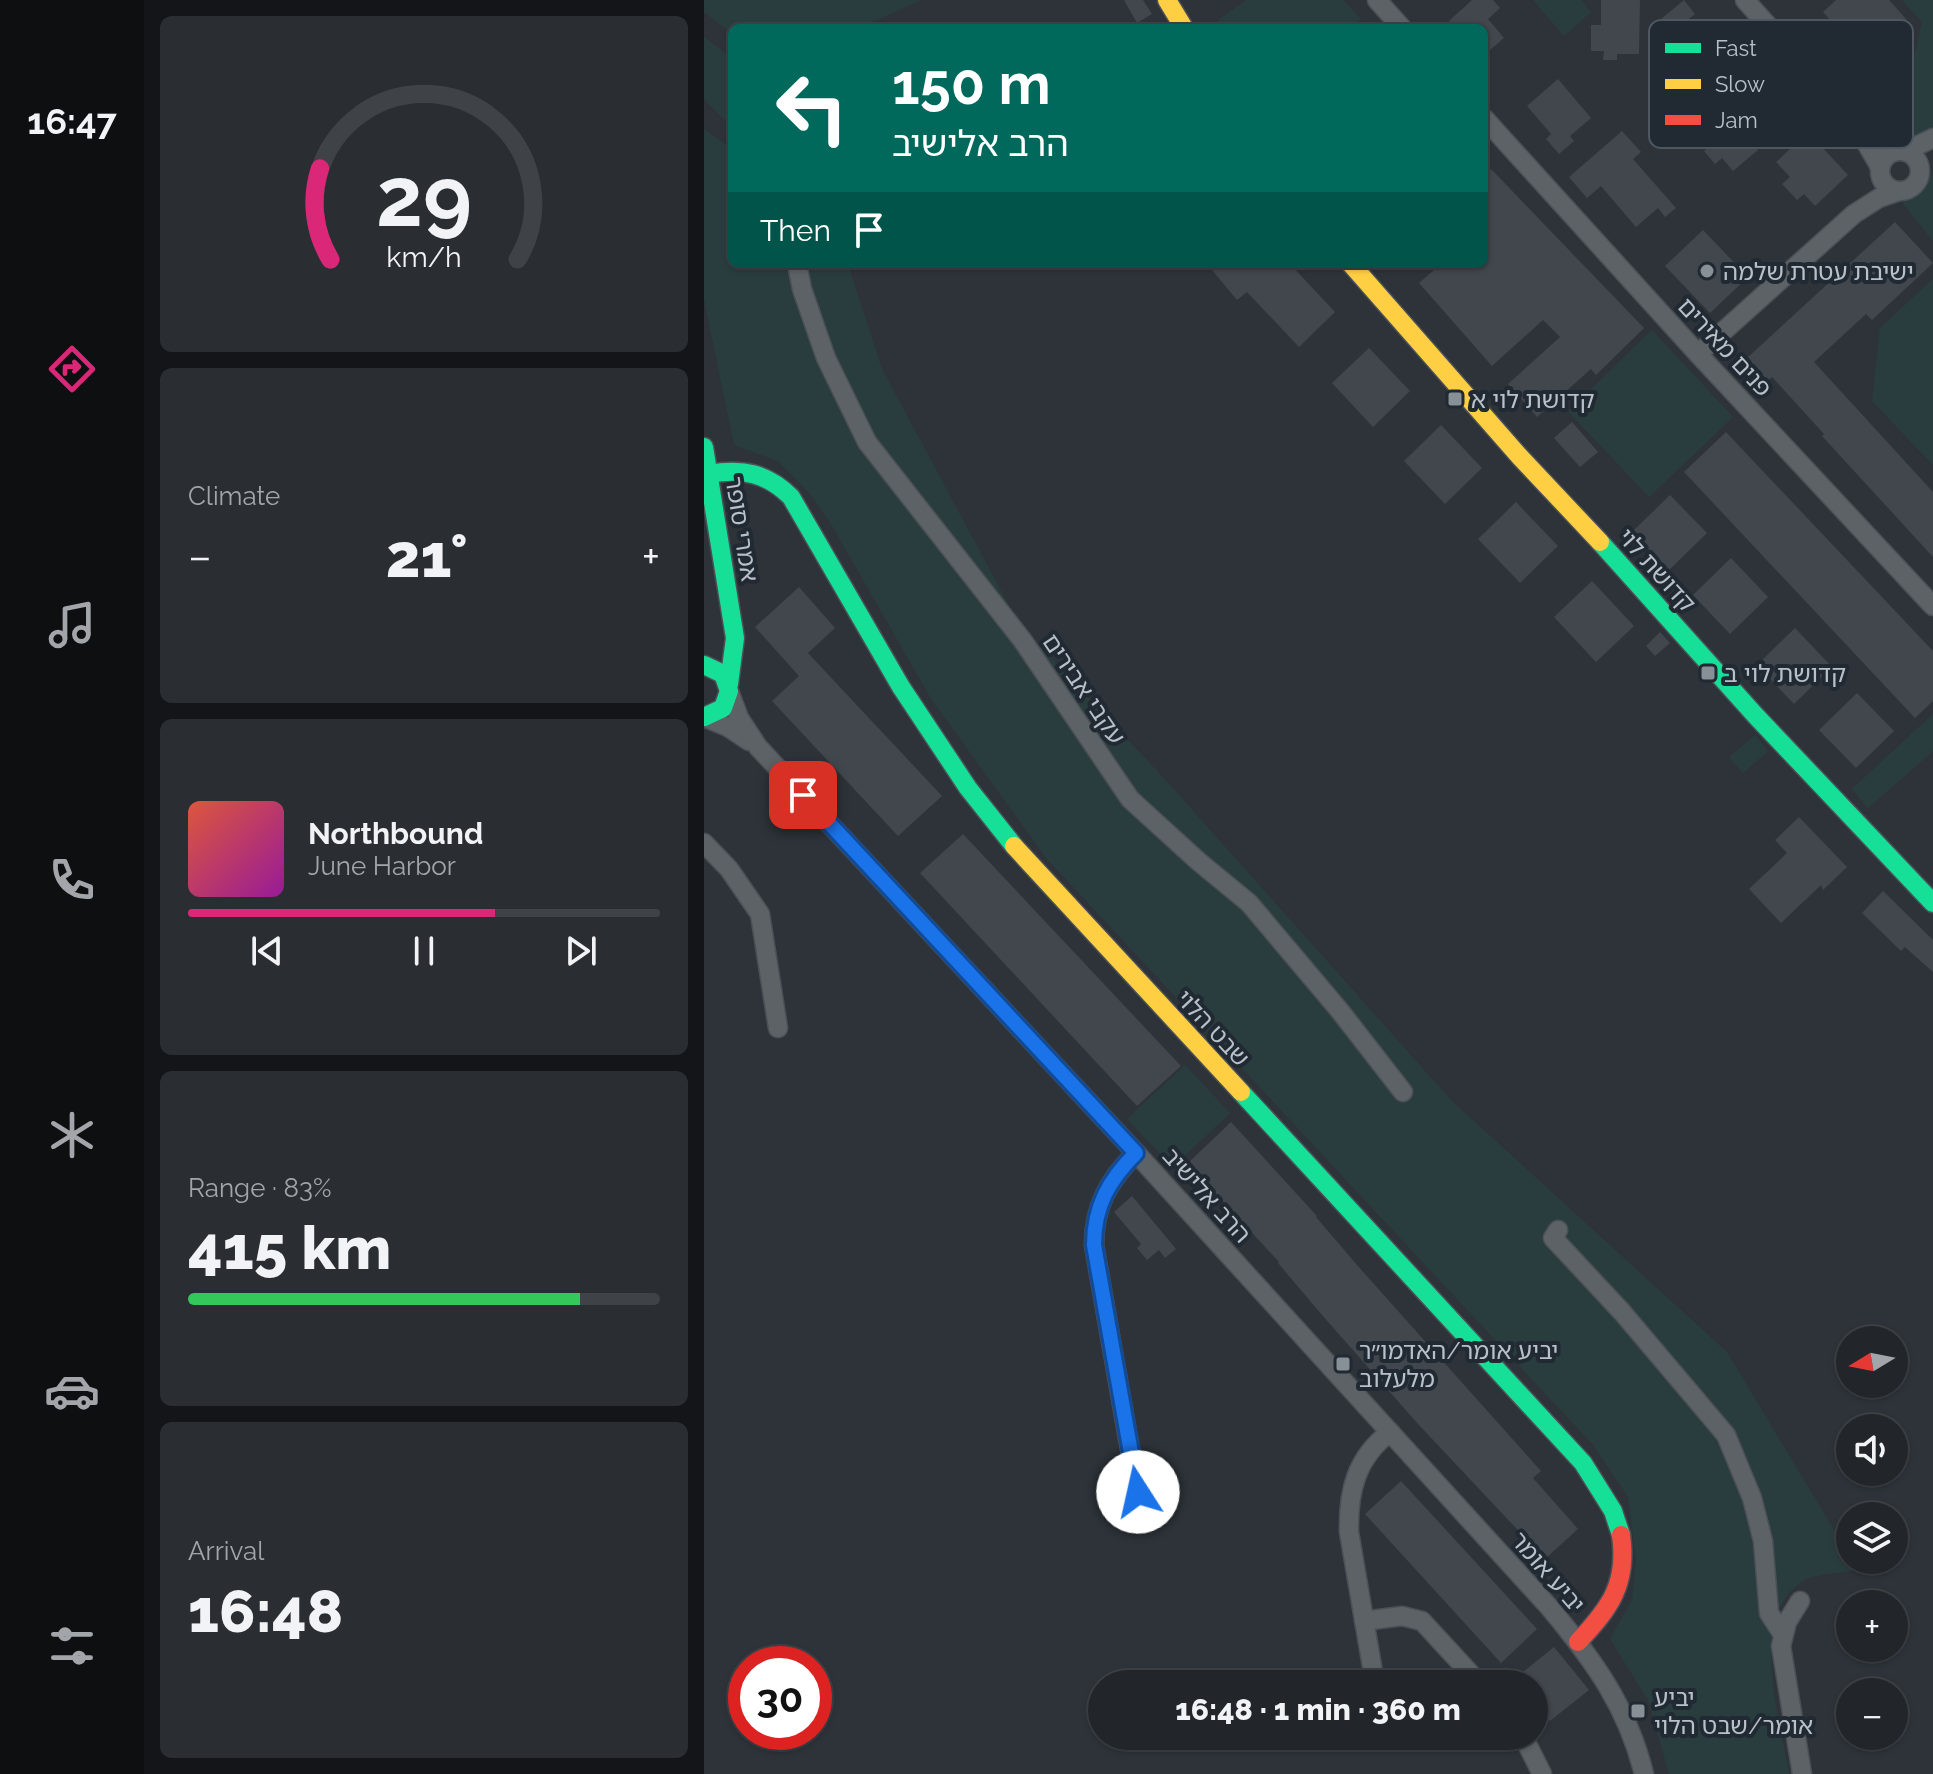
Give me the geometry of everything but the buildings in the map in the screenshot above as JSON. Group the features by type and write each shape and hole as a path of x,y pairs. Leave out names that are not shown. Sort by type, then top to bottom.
{"street":[{"path":"1167,0 1182,24"},
{"path":"1377,0 1398,24"},
{"path":"1745,0 1763,20"},
{"name":"פנים מאירים","path":"1488,122 1933,606"},
{"path":"1913,147 1933,138"},
{"path":"1868,148 1888,187 1899,191"},
{"path":"1698,354 1854,214 1879,198 1911,188 1918,181 1927,166 1898,148"},
{"path":"1854,214 1887,155 1910,148"},
{"name":"עקבי אבירים","path":"798,268 826,358 867,442 1023,641 1130,799 1249,903 1403,1092"},
{"name":"קדושת לוי","path":"1355,268 1520,457 1755,715 1933,903"},
{"name":"אמרי סופר","path":"704,447 735,638 730,689"},
{"name":"שבט הלוי","path":"709,474 739,469 757,472 775,481 791,497 917,712 968,788 1006,837 1583,1463 1609,1501 1623,1539 1623,1575 1608,1609 1578,1642"},
{"path":"732,619 722,646 704,665 717,669 730,689 739,718 758,747"},
{"path":"704,717 724,708 730,689"},
{"path":"704,717 728,727 758,747"},
{"name":"הרב אלישיב","path":"758,747 1136,1153 1422,1467"},
{"path":"704,843 729,869 760,914 778,1028"},
{"path":"1136,1153 1104,1193 1097,1212 1094,1245 1143,1523"},
{"path":"1558,1230 1553,1238 1622,1312 1726,1435 1752,1498 1763,1541 1769,1613 1782,1633"},
{"path":"1373,1670 1349,1532 1350,1494 1363,1461 1379,1440 1390,1432"},
{"name":"יביע אומר","path":"1422,1467 1578,1642 1605,1679 1625,1717 1644,1774"},
{"path":"1800,1601 1792,1610 1782,1633 1781,1658 1802,1774"},
{"path":"1364,1621 1402,1616 1422,1621 1467,1670"},
{"path":"1530,1750 1542,1774"}],"shaded area":[{"path":"704,0 921,0 869,24 728,24 728,31 704,12"},
{"path":"1246,0 1343,0 1361,19 1355,24 1213,24"},
{"path":"1533,0 1581,0 1591,12 1564,36"},
{"path":"1902,0 1933,0 1933,128 1913,140 1913,62 1922,22"},
{"path":"704,37 728,55 728,124 704,99"},
{"path":"704,129 728,146 728,268 849,268 882,369 1019,624 1162,776 1451,1100 1727,1352 1836,1533 1836,1573 1803,1581 1786,1597 1776,1618 1772,1670 1789,1774 1669,1774 1648,1700 1610,1639 1632,1600 1636,1561 1628,1497 1593,1445 1046,858 930,697 831,524 811,495 778,461 734,445 704,299"},
{"path":"1933,172 1933,241 1901,201 1921,192"},
{"path":"1933,279 1933,465 1872,401 1880,328"},
{"path":"1652,330 1733,417 1649,497 1568,411"},
{"path":"1933,714 1933,751 1868,808 1852,789"},
{"path":"1755,735 1768,751 1743,773 1729,757"},
{"path":"1185,1065 1230,1113 1173,1167 1127,1119"}],"traffic: fast":[{"path":"704,447 735,638 729,684"},
{"path":"709,474 753,474 773,482 791,497 901,687 968,788 1014,846"},
{"path":"1600,542 1755,715 1933,903"},
{"path":"704,665 723,674 729,691 723,708 704,717"},
{"path":"1241,1092 1583,1463 1613,1511 1621,1535"}],"traffic: slow":[{"path":"1167,0 1182,24"},
{"path":"1355,268 1520,457 1600,542"},
{"path":"1014,846 1241,1092"}],"traffic: jam":[{"path":"1578,1642 1614,1594 1622,1568 1621,1535"}],"place":[{"name":"ישיבת עטרת שלמה","path":"1707,271"},
{"name":"קדושת לוי א","path":"1455,399"},
{"name":"קדושת לוי ב","path":"1708,673"},
{"name":"יביע אומר/האדמו״ר מלעלוב","path":"1343,1364"},
{"name":"יביע אומר/שבט הלוי","path":"1638,1711"}],"route":[{"path":"803,795 1136,1153 1104,1193 1097,1212 1094,1245 1138,1492"}]}
